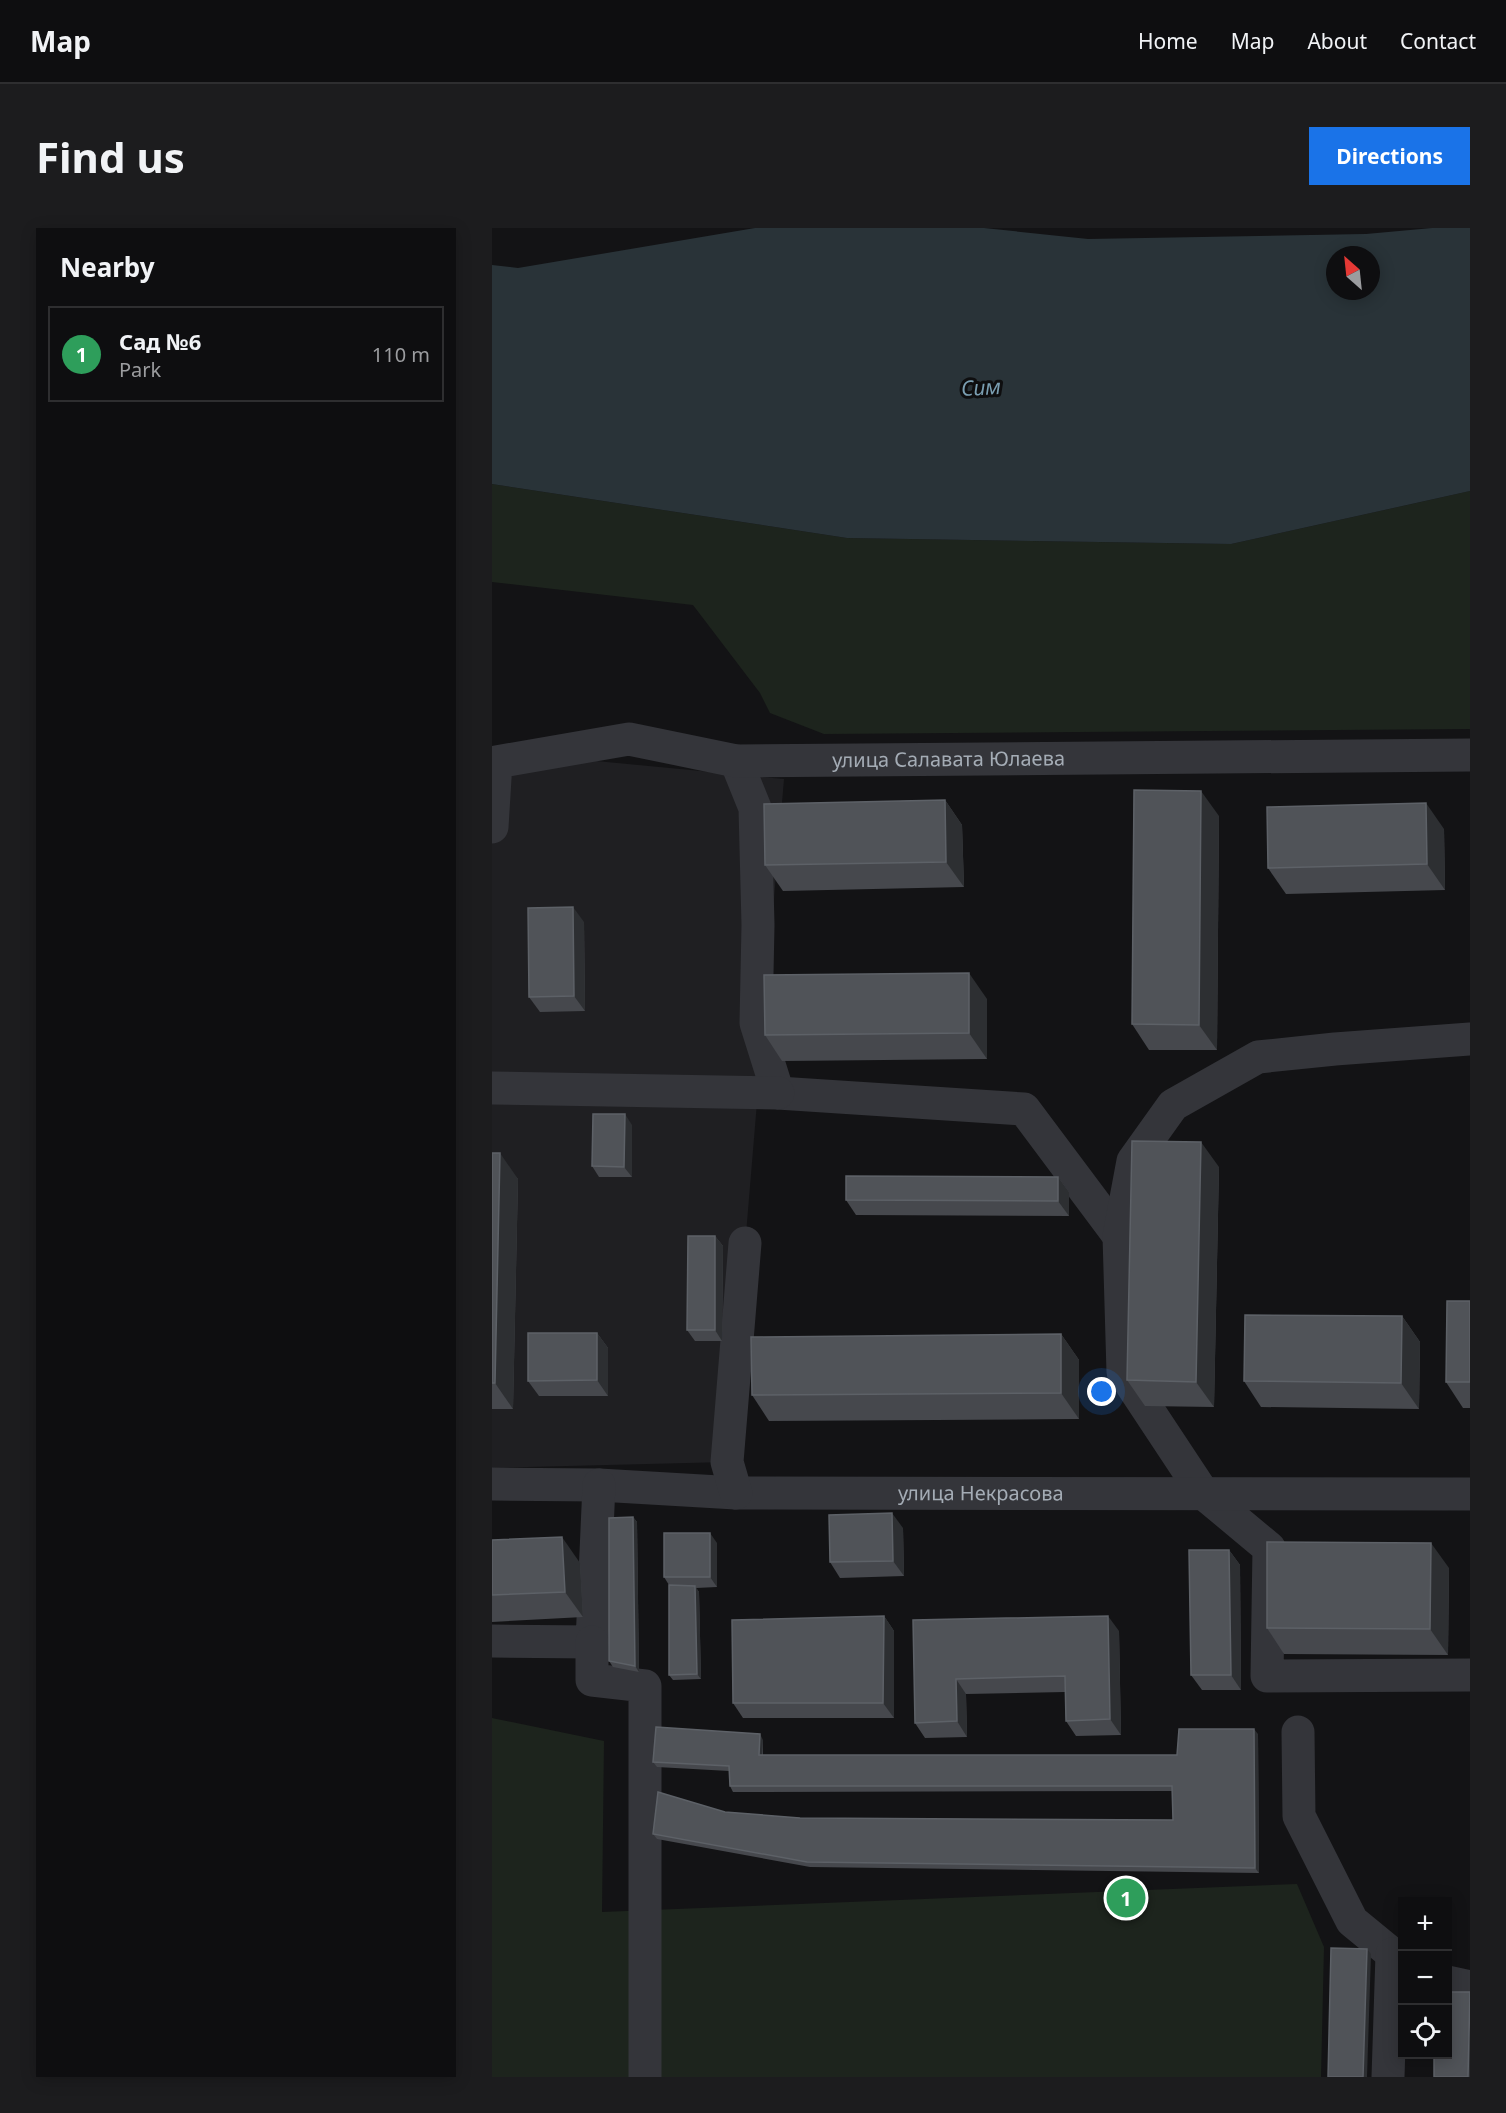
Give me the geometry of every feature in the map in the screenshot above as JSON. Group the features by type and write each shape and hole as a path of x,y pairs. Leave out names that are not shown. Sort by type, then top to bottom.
{"street":[{"name":"улица Салавата Юлаева","path":"492,827 496,762 629,739 736,761 1470,755"},
{"path":"736,761 755,808 758,925 756,1023 778,1093"},
{"path":"1470,1039 1258,1057 1173,1105 1133,1161 1119,1236 1123,1372 1203,1493 1269,1548 1267,1676 1470,1675"},
{"path":"492,1088 778,1093 1024,1108 1119,1236"},
{"path":"736,1493 727,1462 746,1243"},
{"name":"улица Некрасова","path":"492,1484 599,1485 736,1493 1470,1494"},
{"path":"599,1485 592,1680 645,1686 645,2077"},
{"path":"492,1641 592,1642"},
{"path":"1298,1732 1299,1816 1353,1921 1397,1958 1388,2077"},
{"path":"1452,1983 1470,1987"}],"shaded area":[{"path":"492,484 847,538 1231,544 1470,491 1470,729 824,734 770,713 760,693 693,605 492,582"},
{"path":"492,751 784,779 727,1462 492,1468"},
{"path":"492,1718 604,1741 602,1912 1297,1884 1324,1947 1321,2077 492,2077"}],"water":[{"name":"Сим","path":"755,228 984,228 1088,239 1366,234 1432,228 1470,228 1470,491 1231,544 847,538 492,484 492,265 518,268"}],"building":[{"path":"1134,790 1201,791 1199,1025 1132,1024"},
{"path":"945,800 946,862 765,865 764,804"},
{"path":"1426,803 1427,864 1268,868 1267,807"},
{"path":"573,907 574,996 529,997 528,908"},
{"path":"969,973 969,1033 765,1035 764,975"},
{"path":"593,1114 625,1114 624,1167 592,1166"},
{"path":"1132,1141 1201,1142 1196,1382 1127,1380"},
{"path":"492,1153 500,1153 495,1383 492,1383"},
{"path":"846,1176 1058,1177 1058,1201 846,1200"},
{"path":"688,1236 715,1236 715,1330 687,1330"},
{"path":"1447,1301 1470,1301 1470,1382 1446,1382"},
{"path":"1245,1315 1402,1316 1401,1383 1244,1381"},
{"path":"528,1333 597,1333 597,1380 528,1381"},
{"path":"1061,1334 1061,1393 752,1395 751,1337"},
{"path":"892,1513 893,1561 830,1562 829,1515"},
{"path":"633,1517 635,1666 609,1661 609,1518"},
{"path":"664,1533 710,1533 710,1577 664,1577"},
{"path":"562,1537 565,1592 492,1595 492,1540"},
{"path":"1267,1542 1431,1543 1430,1629 1267,1628"},
{"path":"1189,1550 1229,1550 1231,1675 1191,1675"},
{"path":"669,1585 695,1586 697,1674 669,1675"},
{"path":"884,1616 883,1703 733,1703 732,1620"},
{"path":"1108,1616 1110,1719 1066,1721 1065,1676 956,1679 957,1721 915,1723 913,1620"},
{"path":"656,1727 760,1734 759,1755 1177,1755 1179,1729 1254,1729 1255,1868 807,1862 653,1834 658,1792 725,1812 800,1818 1173,1820 1172,1786 730,1786 729,1766 653,1762"},
{"path":"1331,1948 1367,1949 1363,2077 1328,2077"},
{"path":"1452,1992 1470,1992 1468,2077 1434,2077 1434,2059 1452,2059"}],"place":[{"name":"Сад №6","path":"1126,1898"}]}
